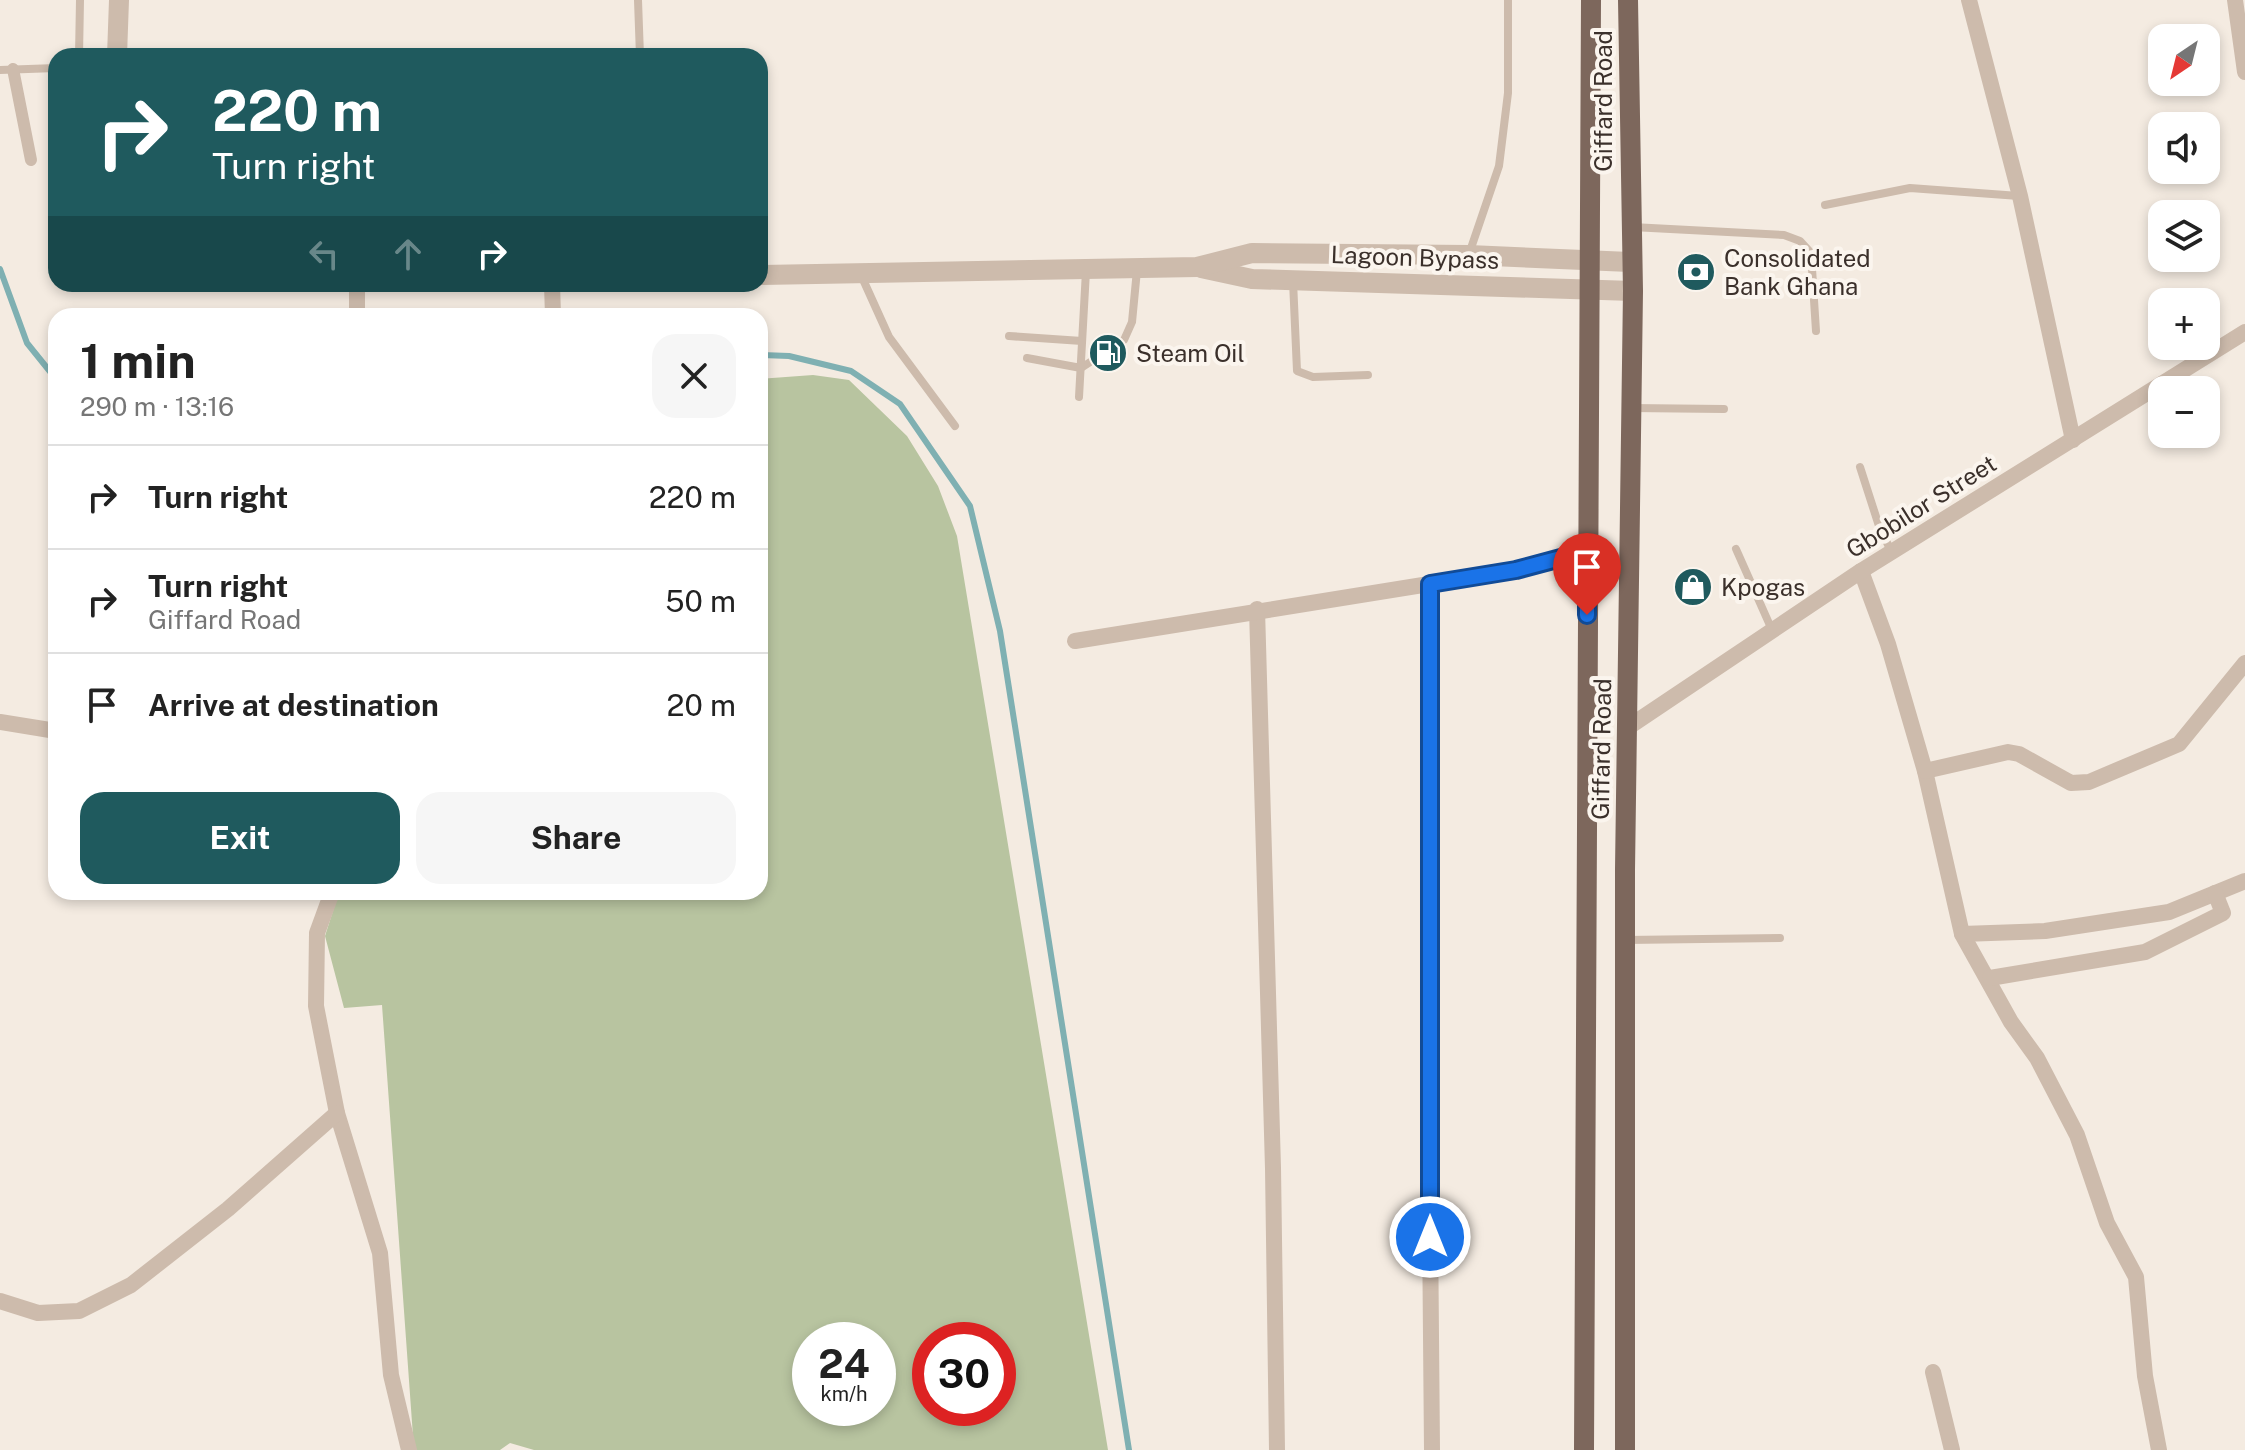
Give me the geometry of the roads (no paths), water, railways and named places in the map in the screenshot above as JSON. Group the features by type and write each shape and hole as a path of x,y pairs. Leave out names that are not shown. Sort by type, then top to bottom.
{"main road":[{"name":"Giffard Road","path":"1584,1450 1591,0"},
{"name":"Giffard Road","path":"1625,1450 1627,728 1633,291 1630,262 1628,0"}],"street":[{"path":"117,48 119,0"},
{"path":"1969,0 2020,196 2073,440"},
{"path":"2235,0 2245,72"},
{"path":"6,69 31,160"},
{"name":"Lagoon Bypass","path":"768,275 1137,270 1197,267 1252,253 1469,255 1630,262"},
{"name":"Lagoon Bypass","path":"1197,267 1252,279 1592,287 1633,291"},
{"name":"Gbobilor Street","path":"1627,728 1861,571 2245,332"},
{"path":"1075,641 1257,609 1516,570 1587,551"},
{"path":"1861,571 1888,644 1925,771 1962,934 1990,978 2077,1135 2107,1223 2136,1277 2145,1376 2159,1450"},
{"path":"1430,584 1428,994 1432,1450"},
{"path":"1257,609 1273,1168 1277,1450"},
{"path":"1925,771 2008,752 2019,754 2071,783 2089,782 2179,744 2245,663"},
{"path":"0,722 48,730"},
{"path":"1962,934 2045,931 2169,912 2245,881"},
{"path":"1990,978 2145,952 2223,913 2215,893"},
{"path":"329,900 317,933 316,1006 337,1113 380,1253 391,1375 409,1450"},
{"path":"0,1301 38,1313 79,1311 131,1285 228,1209 337,1113"},
{"path":"1933,1372 1952,1450"}],"lane":[{"path":"79,48 80,0"},
{"path":"638,0 640,48"},
{"path":"1469,255 1499,166 1508,93 1508,0"},
{"path":"6,69 48,68"},
{"path":"1825,205 1910,188 2020,196"},
{"path":"1630,227 1784,235 1800,241 1811,253 1816,331"},
{"path":"1027,358 1081,368 1124,340 1132,322 1137,270"},
{"path":"1079,397 1087,271"},
{"path":"861,274 889,337 955,426"},
{"path":"1293,280 1297,371 1313,377 1368,375"},
{"path":"1009,336 1082,341"},
{"path":"1631,408 1724,409"},
{"path":"1860,467 1879,526 1892,552"},
{"path":"1736,549 1772,631"},
{"path":"1626,940 1780,938"}],"waterway":[{"path":"0,269 27,343 48,369"},
{"path":"768,355 789,356 851,371 900,404 970,506 1000,631 1129,1450"}],"place":[{"name":"Consolidated Bank Ghana","path":"1696,272"},
{"name":"Steam Oil","path":"1108,353"},
{"name":"Kpogas","path":"1693,587"}]}
